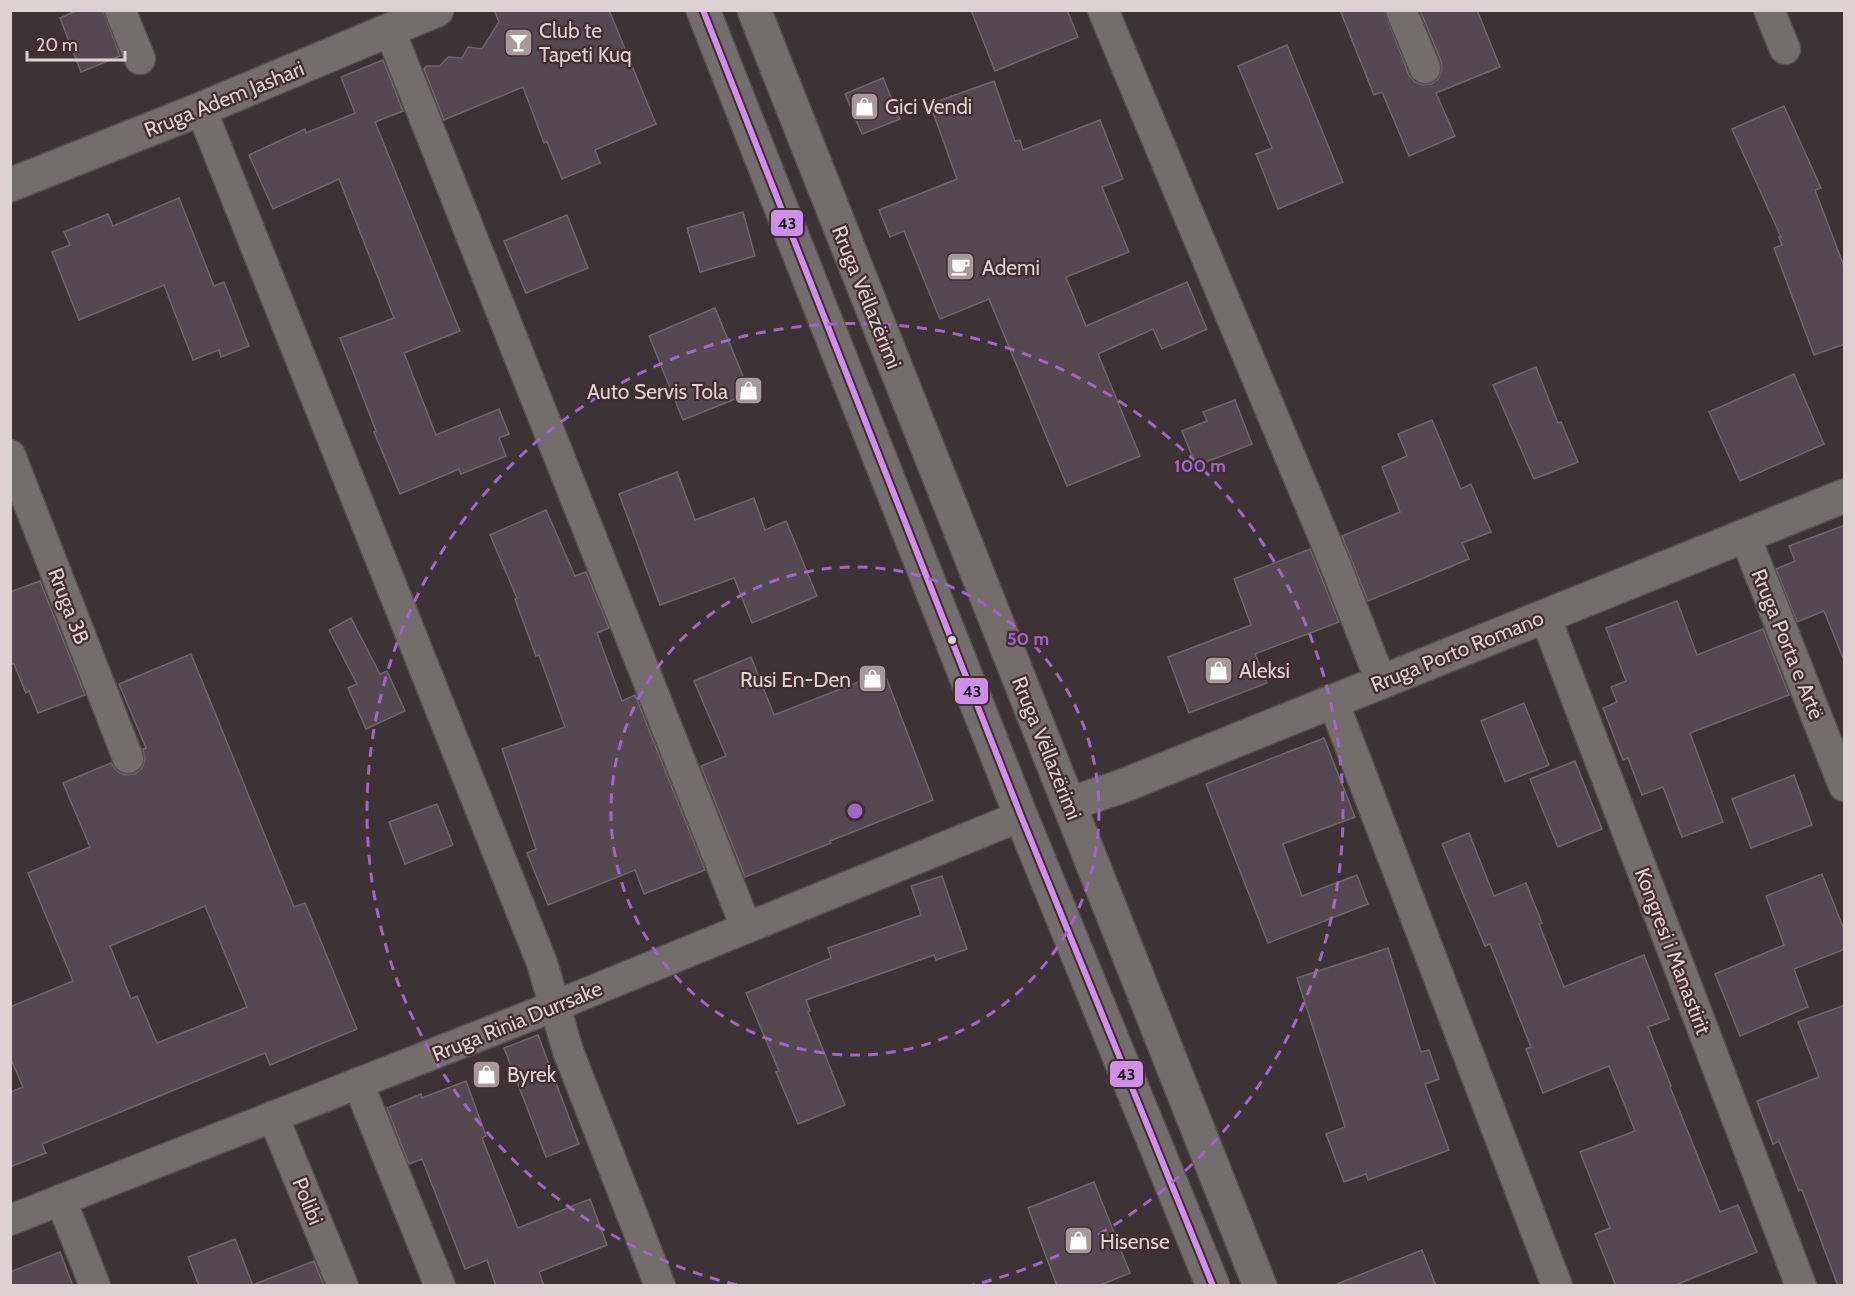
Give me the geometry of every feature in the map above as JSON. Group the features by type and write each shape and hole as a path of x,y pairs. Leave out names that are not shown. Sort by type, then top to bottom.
{"main road":[{"name":"Rruga Adem Jashari","path":"10,185 201,109 437,10"},
{"path":"703,10 1021,816 1213,1286"},
{"name":"Rruga Vëllazërimi","path":"754,10 1260,1286"},
{"name":"Rruga Porto Romano","path":"1069,804 1120,787 1845,496"}],"street":[{"path":"120,10 140,59"},
{"path":"1103,10 1335,564 1381,682"},
{"path":"1401,10 1425,68"},
{"path":"1769,10 1785,49"},
{"path":"390,31 746,927"},
{"path":"201,109 542,963 568,1051 660,1286"},
{"name":"Rruga 3B","path":"10,455 128,758"},
{"name":"Rruga Porta e Artë","path":"1745,536 1845,786"},
{"name":"Kongresi i Manastirit","path":"1545,616 1801,1286"},
{"path":"1333,701 1557,1286"},
{"name":"Rruga Rinia Durrsake","path":"10,1220 555,1006 1021,816"},
{"path":"358,1083 440,1286"},
{"name":"Polibi","path":"273,1116 343,1286"},
{"path":"61,1200 94,1286"}],"building":[{"path":"78,10 103,10 120,56 81,72 60,18"},
{"path":"494,10 609,10 656,124 595,150 600,163 562,179 547,142 544,143 523,87 444,120 424,69 426,66 440,66 448,57 462,58 468,47 482,49 499,22"},
{"path":"971,10 1067,10 1078,37 995,71"},
{"path":"1340,10 1384,10 1409,75 1415,82 1423,85 1431,84 1438,79 1442,70 1441,61 1420,10 1477,10 1500,67 1436,93 1455,136 1409,156 1382,92 1374,95"},
{"path":"1287,45 1343,182 1278,209 1256,154 1272,148 1238,66"},
{"path":"383,60 403,111 375,122 460,331 404,353 436,435 499,409 509,434 499,438 506,456 461,474 459,469 400,494 374,432 376,431 340,338 394,318 339,179 273,209 249,155 305,129 306,133 355,113 341,77"},
{"path":"883,78 900,119 862,134 845,94"},
{"path":"994,81 1015,141 1020,140 1023,150 1100,120 1123,179 1102,187 1129,252 1066,277 1086,326 1187,282 1207,329 1162,349 1153,329 1098,354 1140,456 1067,486 989,299 940,319 904,231 890,237 879,210 957,179 930,104"},
{"path":"1784,106 1821,188 1815,190 1845,269 1845,344 1814,355 1774,248 1782,245 1779,237 1781,237 1732,129"},
{"path":"179,198 214,286 224,282 249,346 221,357 219,350 193,360 164,285 79,320 52,252 70,245 64,232 108,214 113,226"},
{"path":"743,212 755,256 700,272 687,228"},
{"path":"567,215 588,268 526,293 504,241"},
{"path":"715,308 750,393 683,420 649,336"},
{"path":"1536,367 1558,423 1561,422 1578,462 1534,479 1493,385"},
{"path":"1794,374 1824,444 1740,481 1709,412"},
{"path":"1235,400 1252,444 1196,466 1182,431 1207,421 1203,412"},
{"path":"1432,420 1461,489 1471,484 1491,532 1462,543 1469,559 1368,601 1342,536 1400,512 1382,467 1407,456 1398,434"},
{"path":"677,472 695,520 754,498 765,530 786,521 817,596 752,623 734,578 660,605 619,494"},
{"path":"546,510 575,576 586,572 609,628 597,633 622,701 635,695 705,870 644,894 635,870 548,905 527,853 536,849 502,749 565,727 539,655 536,656 515,599 517,598 490,535"},
{"path":"1845,525 1845,658 1843,658 1824,611 1797,622 1776,569 1795,561 1789,546"},
{"path":"1310,549 1339,622 1255,654 1267,683 1189,713 1168,657 1251,625 1234,579"},
{"path":"40,581 85,695 38,713 29,691 26,693 14,664 10,664 10,592"},
{"path":"1677,601 1697,655 1763,629 1789,695 1690,733 1723,822 1682,837 1663,787 1642,795 1628,758 1623,760 1603,708 1617,702 1611,687 1626,681 1606,628"},
{"path":"351,618 380,674 387,671 405,711 366,729 348,688 357,684 329,630"},
{"path":"191,654 294,907 305,903 357,1029 270,1065 265,1053 42,1144 46,1153 10,1167 10,1092 23,1087 10,1057 10,1007 73,981 28,873 90,847 63,783 111,763 117,771 125,775 135,774 142,768 145,760 143,749 146,748 119,684","holes":["205,906 247,1007 157,1043 137,996 131,999 110,946"]},
{"path":"751,657 774,715 884,672 933,800 745,877 701,766 726,756 694,681"},
{"path":"1524,703 1549,765 1505,782 1481,721"},
{"path":"1324,738 1355,817 1283,844 1302,896 1357,875 1368,904 1268,943 1206,784"},
{"path":"1575,761 1602,829 1558,847 1530,779"},
{"path":"1794,775 1812,825 1751,848 1732,799"},
{"path":"437,804 453,845 405,864 389,822"},
{"path":"1469,833 1494,896 1526,883 1542,923 1539,924 1564,987 1644,955 1669,1019 1648,1027 1670,1087 1720,1212 1738,1205 1757,1252 1673,1286 1616,1286 1595,1234 1610,1228 1580,1152 1635,1131 1609,1066 1543,1093 1526,1049 1531,1047 1490,944 1485,946 1442,844"},
{"path":"1822,874 1845,932 1845,949 1794,969 1808,1007 1740,1036 1715,974 1784,945 1766,896"},
{"path":"942,876 967,949 936,960 934,955 806,1000 810,1011 808,1012 845,1105 798,1124 776,1072 779,1071 746,993 831,958 828,948 921,915 911,886"},
{"path":"1388,948 1421,1052 1429,1050 1439,1079 1425,1084 1449,1150 1368,1180 1366,1174 1344,1182 1326,1134 1345,1127 1297,978"},
{"path":"1845,1005 1845,1286 1838,1286 1802,1190 1799,1191 1779,1141 1773,1144 1757,1101 1819,1077 1798,1022"},
{"path":"538,1035 579,1144 546,1157 504,1048"},
{"path":"466,1081 486,1136 482,1138 518,1228 590,1199 607,1245 539,1272 544,1286 496,1286 487,1260 465,1269 422,1159 409,1164 387,1108 421,1094 422,1098"},
{"name":"Hisense","path":"1094,1182 1130,1273 1098,1286 1057,1286 1028,1208"},
{"path":"235,1239 253,1286 199,1286 188,1257"},
{"path":"1422,1250 1436,1286 1337,1286 1337,1284"},
{"path":"60,1252 73,1286 10,1286 10,1272"},
{"path":"314,1261 324,1286 255,1286 255,1284"}],"transit line":[{"name":"43","path":"703,10 1021,816 1213,1286"}],"place":[{"name":"Club te Tapeti Kuq","path":"518,42"},
{"name":"Gici Vendi","path":"864,106"},
{"name":"Ademi","path":"961,267"},
{"name":"Auto Servis Tola","path":"749,391"},
{"name":"Aleksi","path":"1218,670"},
{"name":"Rusi En-Den","path":"872,679"},
{"name":"Byrek","path":"486,1074"},
{"name":"Hisense","path":"1079,1241"}]}
